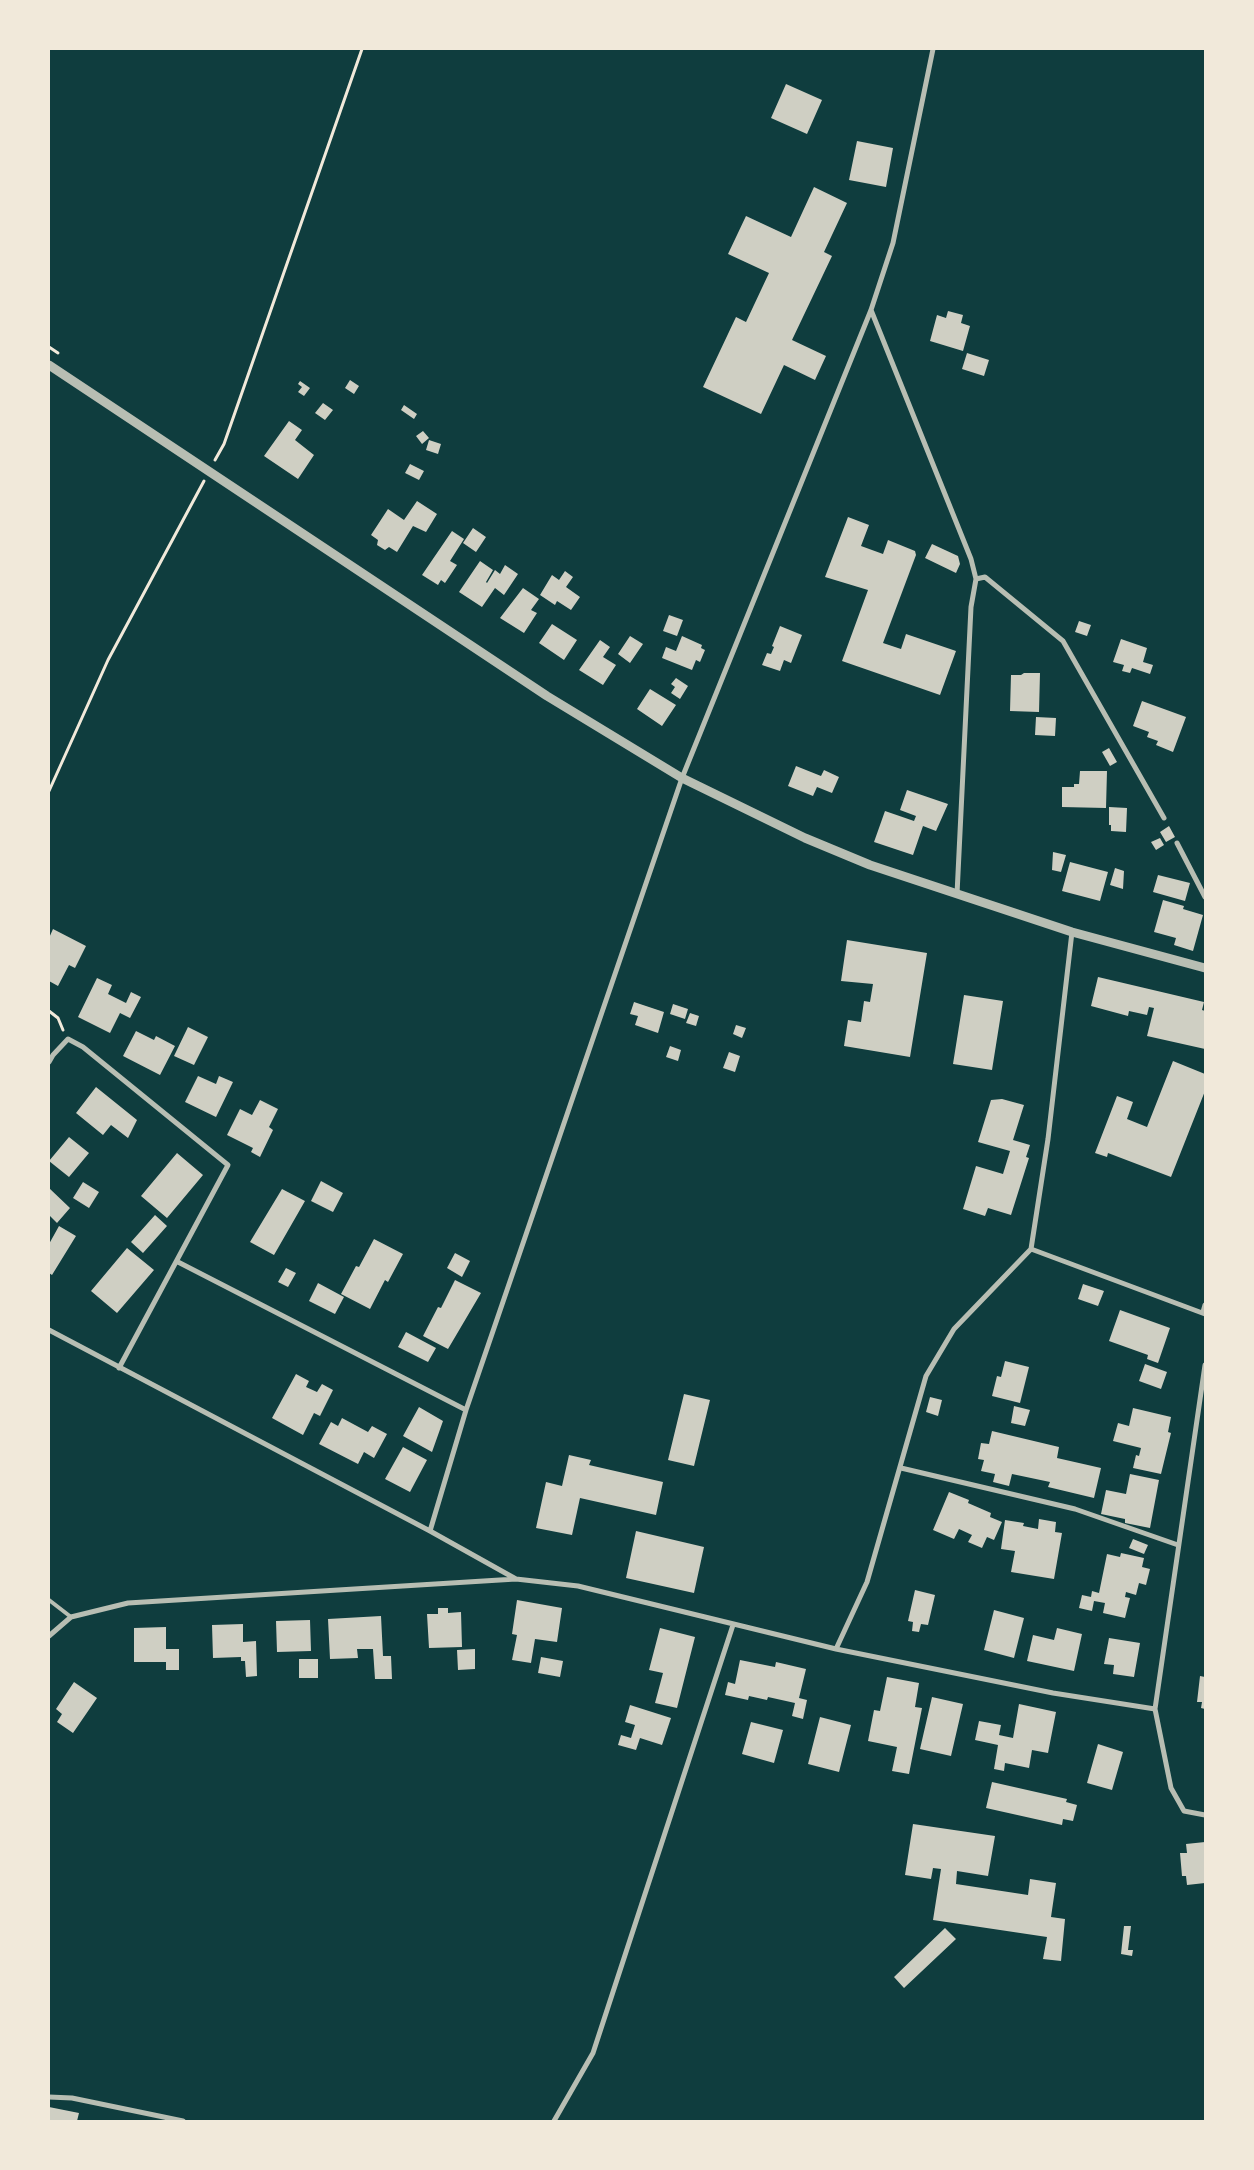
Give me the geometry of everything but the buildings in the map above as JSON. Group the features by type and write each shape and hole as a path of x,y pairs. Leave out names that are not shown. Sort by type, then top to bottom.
{"street":[{"path":"430,1531 466,1410 682,778 871,310 893,242 933,49"},
{"path":"871,310 971,559 976,579 971,607 957,895"},
{"path":"49,365 547,696 682,778 813,842 870,865 1072,932 1205,968"},
{"path":"976,579 985,577 1063,641 1164,818"},
{"path":"1177,844 1205,897"},
{"path":"836,1648 867,1582 926,1376 954,1330 1031,1249 1048,1139 1072,932"},
{"path":"49,1062 68,1039 83,1047 228,1165 178,1262 119,1368"},
{"path":"1031,1249 1174,1304 1204,1313 1205,1305"},
{"path":"178,1262 466,1410"},
{"path":"49,1330 430,1531 516,1579"},
{"path":"1205,1365 1155,1709 1171,1788 1184,1811 1205,1815"},
{"path":"901,1468 1075,1509 1178,1545"},
{"path":"49,1636 71,1617 128,1603 516,1579 578,1586 836,1648 1052,1693 1155,1709"},
{"path":"554,2121 593,2053 734,1625"},
{"path":"49,2097 72,2098 183,2121"}],"lane":[{"path":"49,1600 71,1617"}],"path":[{"path":"49,791 108,660 224,444 362,49"},
{"path":"49,1011 58,1018 68,1039"}]}
